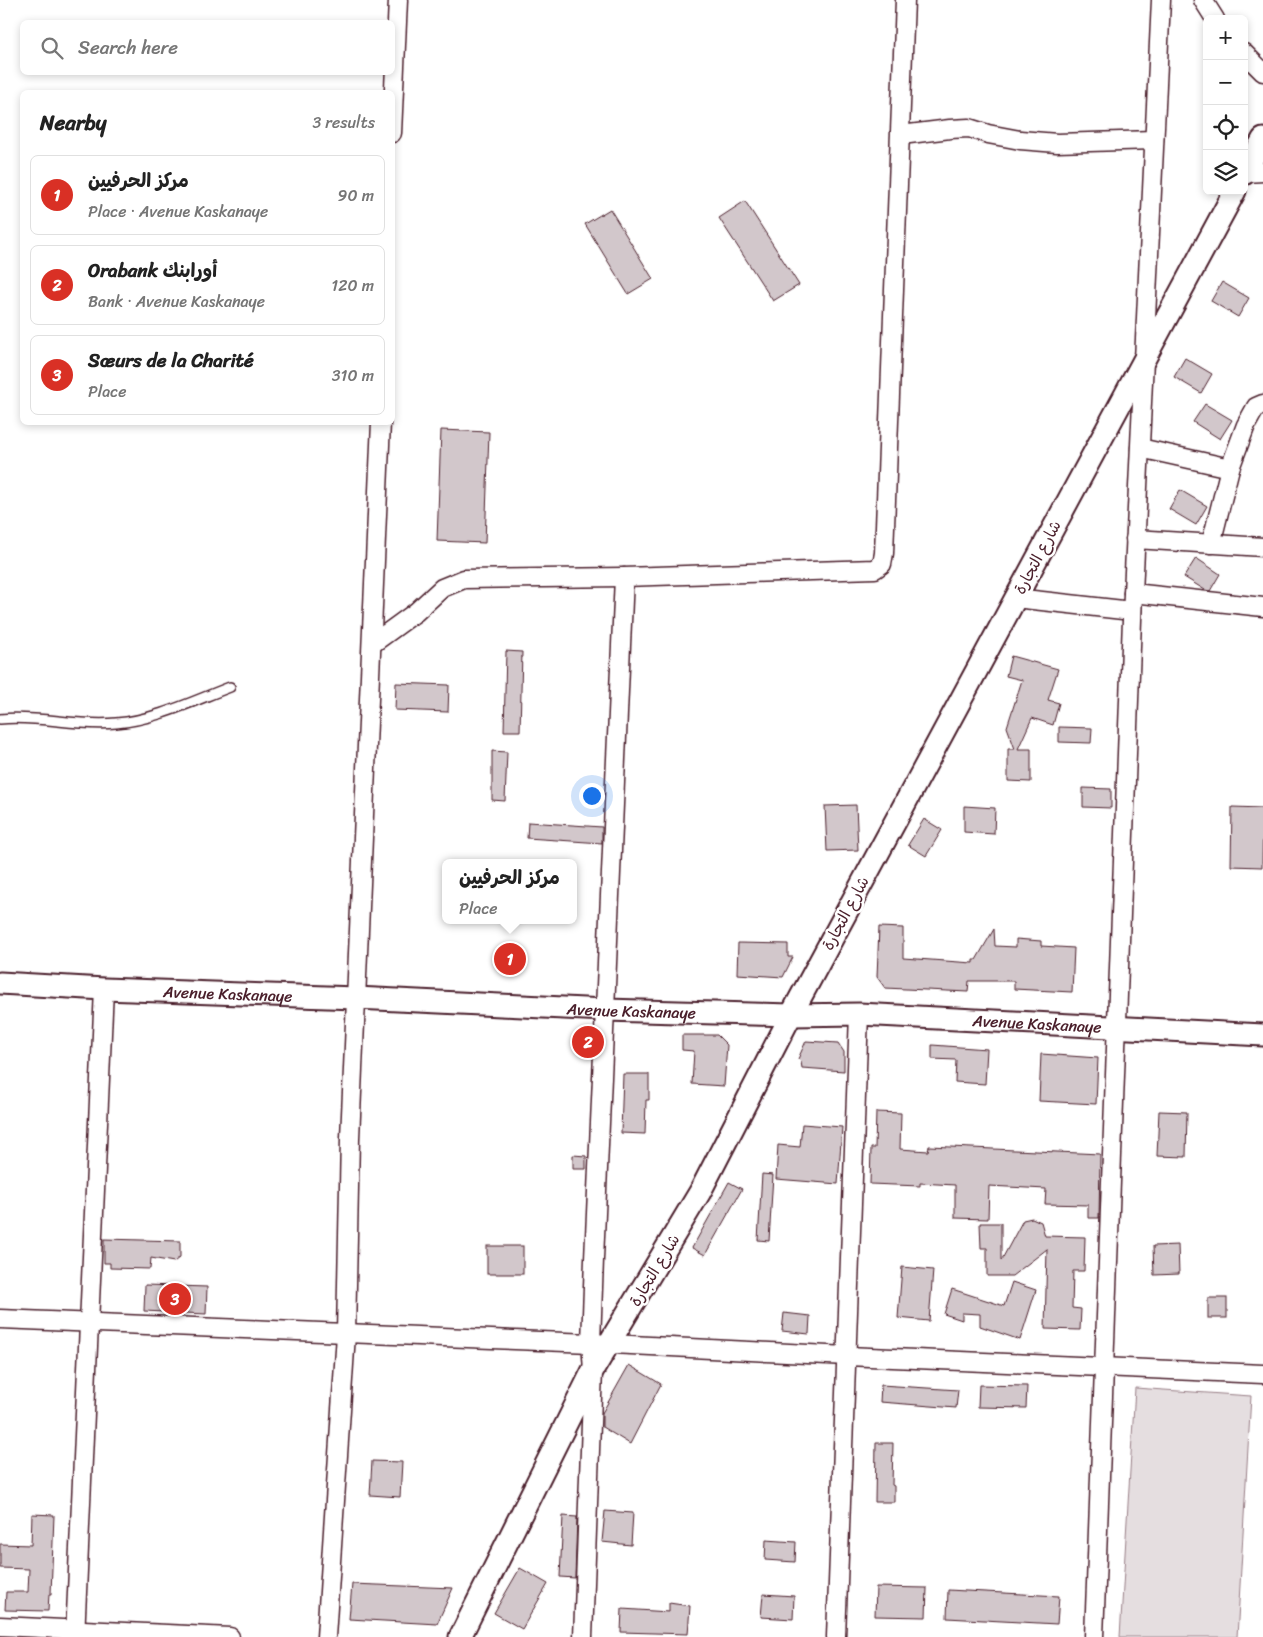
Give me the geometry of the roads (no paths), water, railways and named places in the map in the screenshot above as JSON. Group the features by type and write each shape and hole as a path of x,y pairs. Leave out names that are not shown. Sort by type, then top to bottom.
{"street":[{"path":"395,66 398,0"},
{"path":"372,644 416,612 442,588 464,580 875,569 882,564 884,553 905,0"},
{"path":"1094,1637 1132,611 1161,0"},
{"path":"1203,0 1212,15"},
{"path":"1248,58 1263,72"},
{"path":"394,90 395,75"},
{"path":"900,135 950,128 969,128 1020,140 1057,143 1154,140"},
{"path":"1248,167 1263,139"},
{"path":"1248,173 1263,172"},
{"name":"شارع التجارة","path":"460,1637 593,1370 600,1344 700,1192 791,1015 1233,195"},
{"path":"1211,544 1230,468 1246,425 1256,407 1263,404"},
{"path":"326,1637 346,1334 350,1138 381,425"},
{"path":"1140,448 1230,468"},
{"path":"1135,539 1263,547"},
{"path":"600,1344 605,1010 624,577"},
{"path":"1133,593 1263,608"},
{"path":"1015,598 1132,611"},
{"name":"Avenue Kaskanaye","path":"0,983 605,1010 791,1015 859,1014 1117,1029 1263,1035"},
{"path":"75,1633 104,989"},
{"path":"836,1637 859,1014"},
{"path":"0,1319 1263,1374"},
{"path":"583,1637 593,1370"},
{"path":"0,1626 75,1633 230,1637"}],"lane":[{"path":"0,719 116,724 150,717 230,687"}],"place":[{"name":"مركز الحرفيين","path":"510,959"},
{"name":"Orabank أورابنك","path":"588,1042"},
{"name":"Sœurs de la Charité","path":"175,1299"}]}
